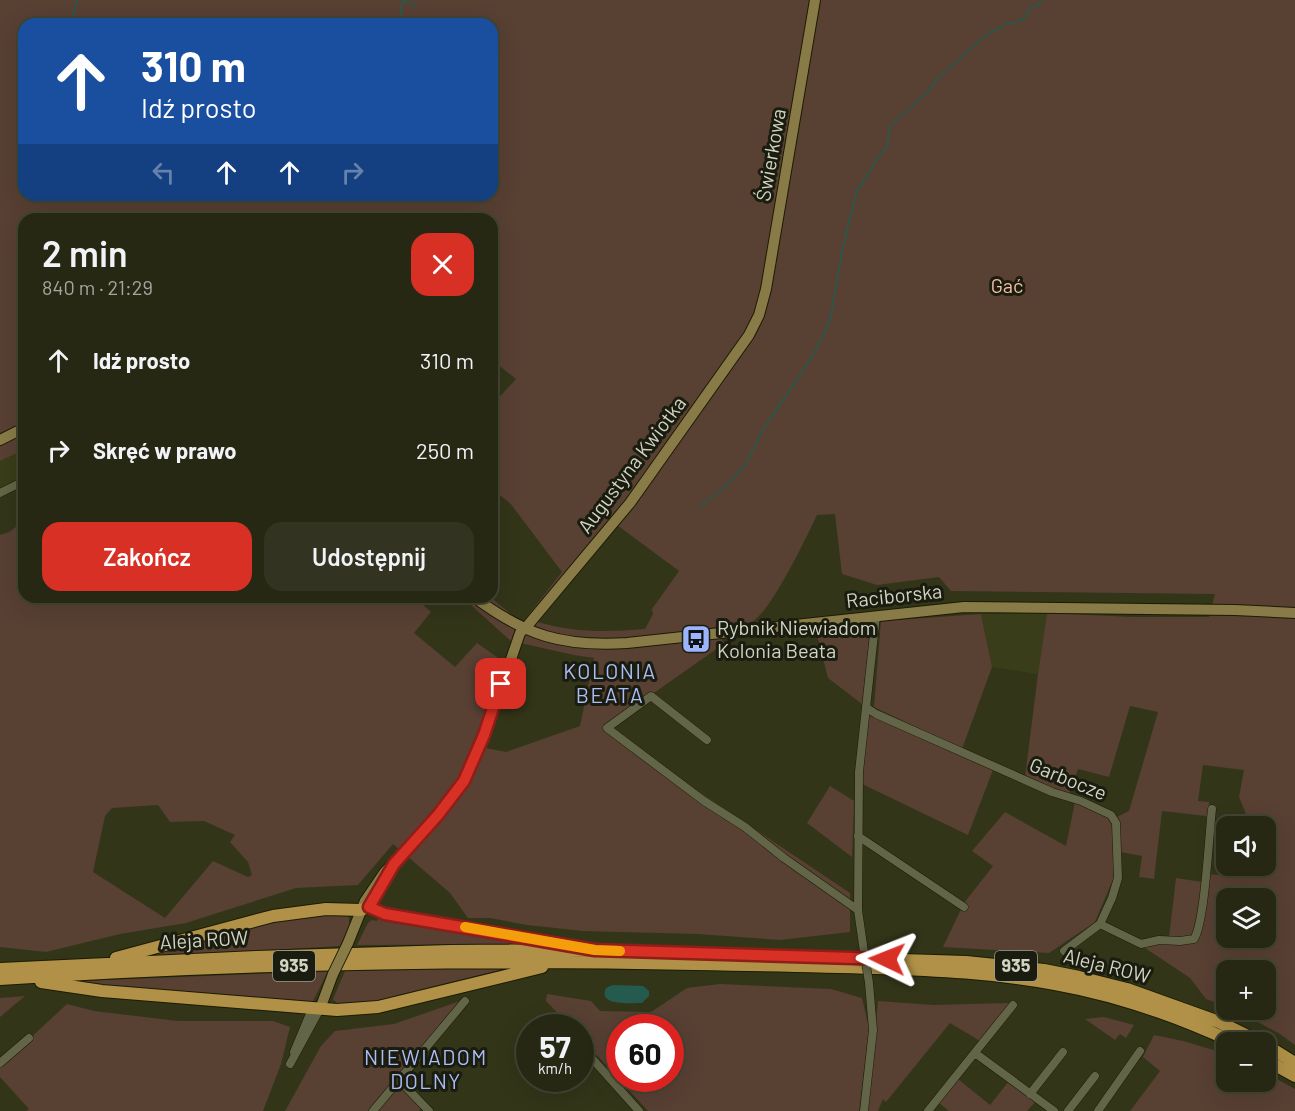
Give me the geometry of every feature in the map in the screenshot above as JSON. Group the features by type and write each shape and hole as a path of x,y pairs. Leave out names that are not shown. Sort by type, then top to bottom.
{"main road":[{"path":"94,964 273,916 326,909 365,909 595,950"},
{"name":"Aleja ROW","path":"0,969 450,951 595,950 867,958 1008,965 1079,976 1127,989 1219,1022 1240,1032"},
{"path":"6,978 102,991 348,1010 378,1007 529,970 576,961"},
{"name":"Aleja ROW","path":"6,978 347,964 576,961 917,969 1012,977 1056,984 1149,1008 1216,1034"},
{"path":"1276,1052 1295,1063"},
{"path":"1276,1066 1295,1077"}],"street":[{"name":"Świerkowa","path":"759,315 766,289 815,0"},
{"name":"Augustyna Kwiotka","path":"316,1009 317,998 327,986 365,909 394,864 438,815 467,775 484,735 515,643 523,629 630,503 749,335 759,315"},
{"path":"0,440 18,431"},
{"path":"0,493 16,485"},
{"name":"Raciborska","path":"482,603 523,629 562,641 608,644 976,607 1235,610 1295,613"},
{"path":"864,1111 873,1030 869,983 858,910 859,772 876,616"},
{"path":"707,741 651,696 607,728 704,801 745,827 784,858 858,910"},
{"name":"Garbocze","path":"867,708 1052,792 1111,814 1116,823 1118,878 1100,924"},
{"path":"1064,951 1100,924 1141,944 1159,940 1194,939 1198,933 1201,912 1212,809"},
{"path":"858,836 964,907"},
{"path":"373,1111 465,1001"},
{"path":"928,1111 1013,1005"},
{"path":"316,1009 290,1064 297,1043 316,1009"},
{"path":"0,1064 29,1038"},
{"path":"1098,1111 1140,1051"},
{"path":"1030,1094 1063,1052"},
{"path":"975,1053 1054,1111"},
{"path":"594,1061 639,1111"},
{"path":"1068,1111 1095,1076"},
{"path":"399,1080 429,1111"}],"shaded area":[{"path":"17,453 18,455 18,479 0,489 0,461"},
{"path":"1047,613 1038,674 992,667 981,614"}],"green space":[{"name":"Gać","path":"0,0 1295,0 1295,1045 1254,1020 1276,1020 1276,960 1216,960 1216,1002 1206,999 1190,978 1142,946 1196,939 1201,932 1207,874 1276,876 1276,816 1246,816 1239,797 1244,770 1203,765 1198,801 1209,802 1208,828 1206,816 1162,811 1154,879 1139,877 1142,856 1120,852 1117,817 1129,811 1158,712 1130,706 1109,777 1078,769 1069,794 1025,777 1047,613 1133,617 1209,617 1215,594 951,591 939,577 877,585 842,574 835,514 817,515 788,573 760,615 748,624 711,628 725,643 604,728 850,893 850,932 780,940 698,934 583,931 527,925 490,918 468,918 450,893 393,844 358,885 296,888 186,923 120,934 46,952 0,947 0,535 18,525 18,603 421,603 431,612 414,633 455,667 477,643 504,662 512,642 469,603 497,603 522,623 562,572 510,503 498,494 498,398 516,379 498,365 498,213 18,213 18,455 17,453 0,461","holes":["617,525 679,571 652,609 653,614 645,629 591,631 538,622","520,643 594,658 580,726 506,752 486,748","158,805 170,822 204,821 235,835 230,842 248,862 252,875 248,877 213,861 165,918 93,872 105,816 112,808"]},
{"path":"981,614 992,667 962,749 874,707 881,621"},
{"path":"861,628 869,640 862,704 828,678 816,631"},
{"path":"869,713 993,770 968,835 862,784"},
{"path":"830,786 854,801 852,857 807,823"},
{"path":"1075,802 1108,818 1112,825 1114,877 1095,922 1049,953 943,947 964,903 993,866 972,851 1005,812 1066,846"},
{"path":"1176,878 1202,882 1196,930 1192,937 1169,938"},
{"path":"345,914 349,918 349,926 340,946 132,958 296,915"},
{"path":"379,917 550,944 357,945 368,923 372,920 377,921"},
{"path":"532,966 378,1003 340,1006 333,999 345,971"},
{"path":"328,971 311,1005 53,982"},
{"path":"720,984 831,989 862,998 869,1028 859,1111 648,1111 631,1092 684,1092 684,1014 606,1014 606,1065 594,1052 594,1014 558,1014 546,1001 547,994 591,1001 600,1011 651,1012 687,988"},
{"path":"25,996 0,1017 0,998"},
{"path":"463,1000 368,1111 285,1111 321,1046 335,1031 394,1024"},
{"path":"878,1001 933,1005 1009,1003 980,1041 950,1023 886,1102 883,1099 878,1111 868,1111"},
{"path":"67,1004 94,1011 178,1021 273,1021 290,1027 281,1064 263,1111 26,1111 29,1109 0,1077 0,1066"},
{"path":"1104,1017 1134,1025 1126,1038 1120,1034 1115,1040 1085,1019"},
{"path":"1154,1035 1216,1051 1216,1092 1276,1092 1276,1079 1295,1089 1295,1111 1130,1111 1160,1071 1143,1057"},
{"path":"958,1079 990,1105 1009,1081 1036,1101 1027,1111 949,1111 939,1103"},
{"path":"398,1084 422,1106 419,1111 377,1111"}],"water":[{"path":"613,985 643,986 649,991 649,996 642,1003 612,1001 605,996 605,991 607,987"}],"waterway":[{"path":"70,18 73,16 77,0"},
{"path":"401,18 403,0"},
{"path":"699,507 727,485 745,465 764,428 812,357 830,321 842,251 857,191 887,147 890,126 929,91 938,78 990,32 1000,29 1006,23 1020,21 1029,9 1041,0"},
{"path":"403,1 416,5"}],"slow traffic":[{"path":"465,927 595,950 620,951"}],"place":[{"name":"Rybnik Niewiadom Kolonia Beata","path":"696,639"}],"district":[{"name":"KOLONIA BEATA","path":"610,684"},
{"name":"NIEWIADOM DOLNY","path":"426,1070"}],"route":[{"path":"501,684 484,735 464,781 438,815 394,864 369,907 385,914 595,950 887,959"}]}
